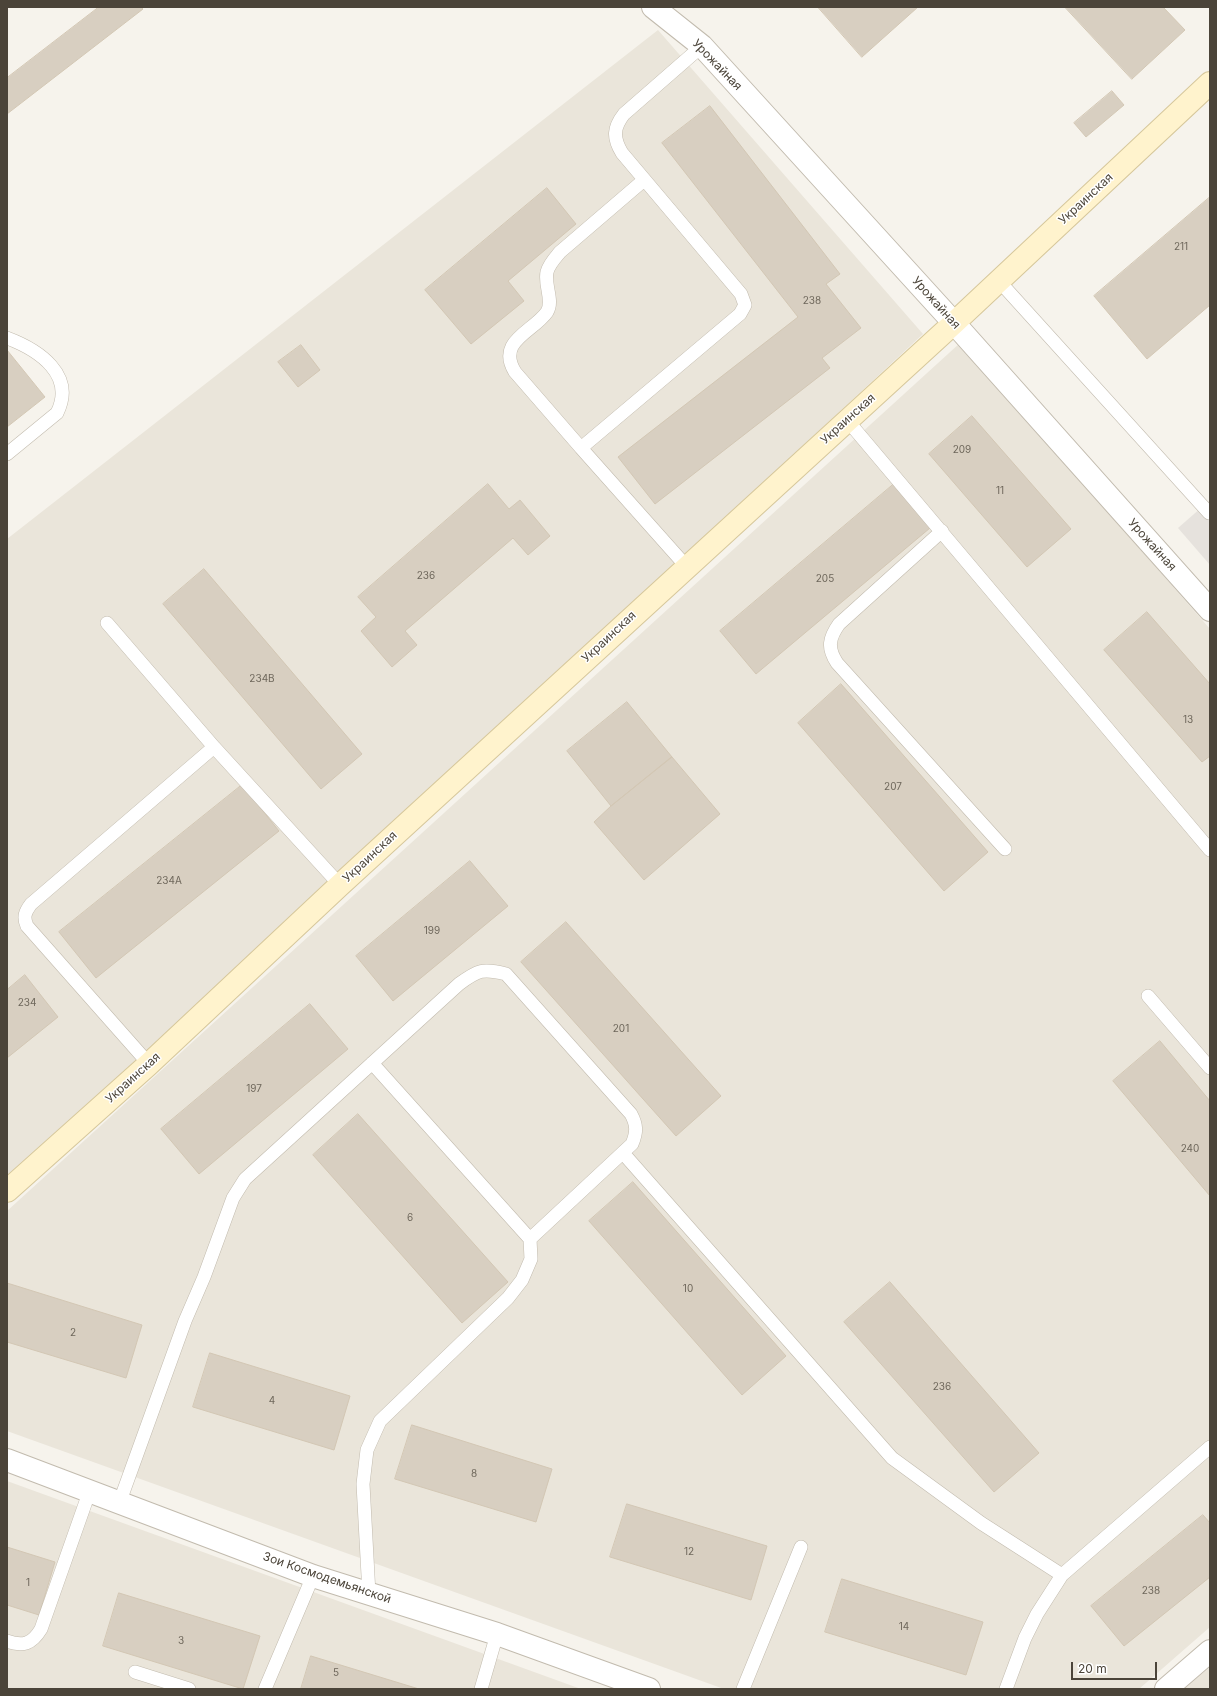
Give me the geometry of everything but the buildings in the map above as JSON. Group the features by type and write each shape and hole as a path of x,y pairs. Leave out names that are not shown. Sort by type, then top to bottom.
{"street":[{"name":"Урожайная","path":"653,7 702,46 954,323 1210,610"},
{"name":"Украинская","path":"7,1191 148,1064 686,566 954,323 1210,83"},
{"name":"Зои Космодемьянской","path":"7,1460 120,1501 313,1576 497,1634 649,1689"},
{"path":"1166,1689 1210,1651"}],"lane":[{"path":"581,448 740,314 746,305 741,294 622,154 616,143 614,133 618,122 624,114 702,46"},
{"path":"644,180 560,252 552,263 547,274 546,285 549,304 547,311 516,340 511,351 510,361 515,372 686,566"},
{"path":"999,281 1209,513"},
{"path":"7,338 35,352 50,365 61,380 63,392 61,404 57,413 7,454"},
{"path":"847,420 1210,850"},
{"path":"942,531 839,624 832,634 830,644 831,654 836,663 1005,849"},
{"path":"107,622 214,747 340,885"},
{"path":"148,1064 31,931 24,920 26,912 31,904 214,747"},
{"path":"120,1501 184,1321 204,1277 233,1198 245,1179 459,984 473,974 488,970 506,974 631,1114 636,1123 636,1133 632,1144 530,1239"},
{"path":"1148,996 1210,1068"},
{"path":"369,1594 363,1484 367,1450 380,1421 508,1298 522,1280 531,1259 530,1239 372,1063"},
{"path":"623,1153 892,1458 982,1523 1062,1575"},
{"path":"1006,1689 1025,1638 1062,1575 1210,1447"},
{"path":"7,1641 21,1645 29,1644 41,1629 90,1490"},
{"path":"743,1689 802,1547"},
{"path":"265,1689 313,1576"},
{"path":"481,1689 497,1634"},
{"path":"135,1672 189,1689"}],"shaded area":[{"path":"658,30 923,334 7,1187 7,539"},
{"path":"960,343 1210,629 1210,1627 1139,1689 724,1689 7,1431 7,1211"},
{"path":"1210,500 1210,565 1178,528"},
{"path":"7,1481 581,1689 7,1689"},
{"path":"1210,1667 1210,1689 1184,1689"}]}
